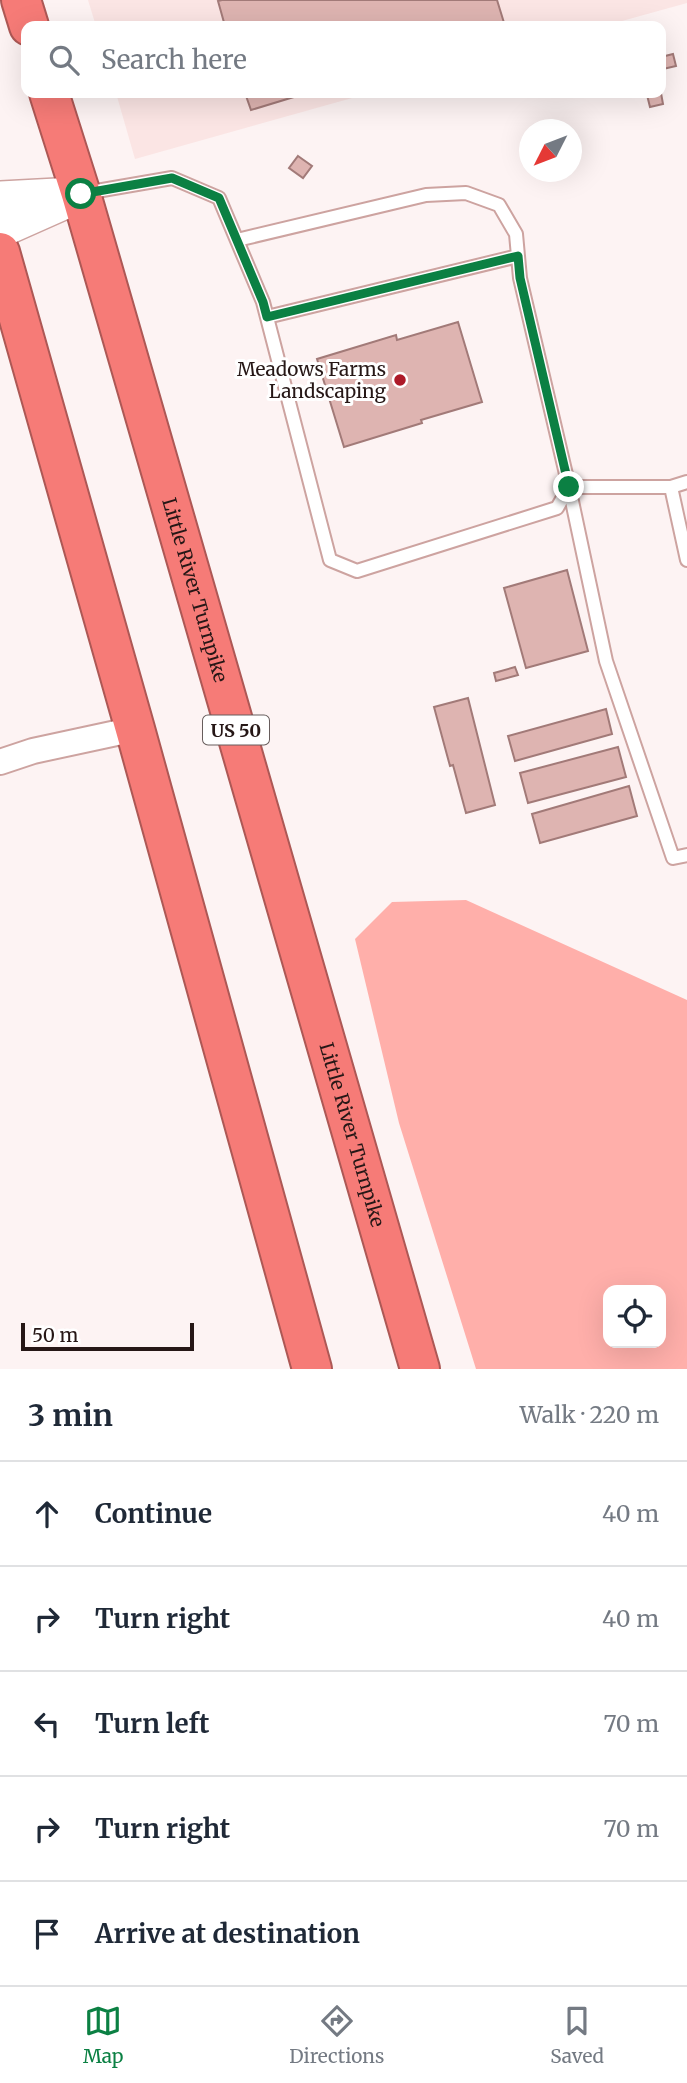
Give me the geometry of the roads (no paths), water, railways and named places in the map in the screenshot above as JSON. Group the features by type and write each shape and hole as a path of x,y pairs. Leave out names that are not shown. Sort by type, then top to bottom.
{"highway":[{"path":"21,0 27,21"},
{"name":"Little River Turnpike","path":"52,98 420,1369"},
{"path":"0,252 312,1369"}],"street":[{"path":"0,200 81,194"},
{"path":"0,230 81,194"},
{"path":"0,762 33,751 135,729"}],"lane":[{"path":"81,194 172,178 219,198 263,302 330,560 357,572 556,508 569,487"},
{"path":"237,240 426,195 466,193 499,205 516,234 520,278 606,661 673,858 687,855"},
{"path":"267,317 518,256"},
{"path":"569,487 671,487 687,482"},
{"path":"671,487 687,560"}],"place":[{"name":"Meadows Farms Landscaping","path":"400,380"}]}
